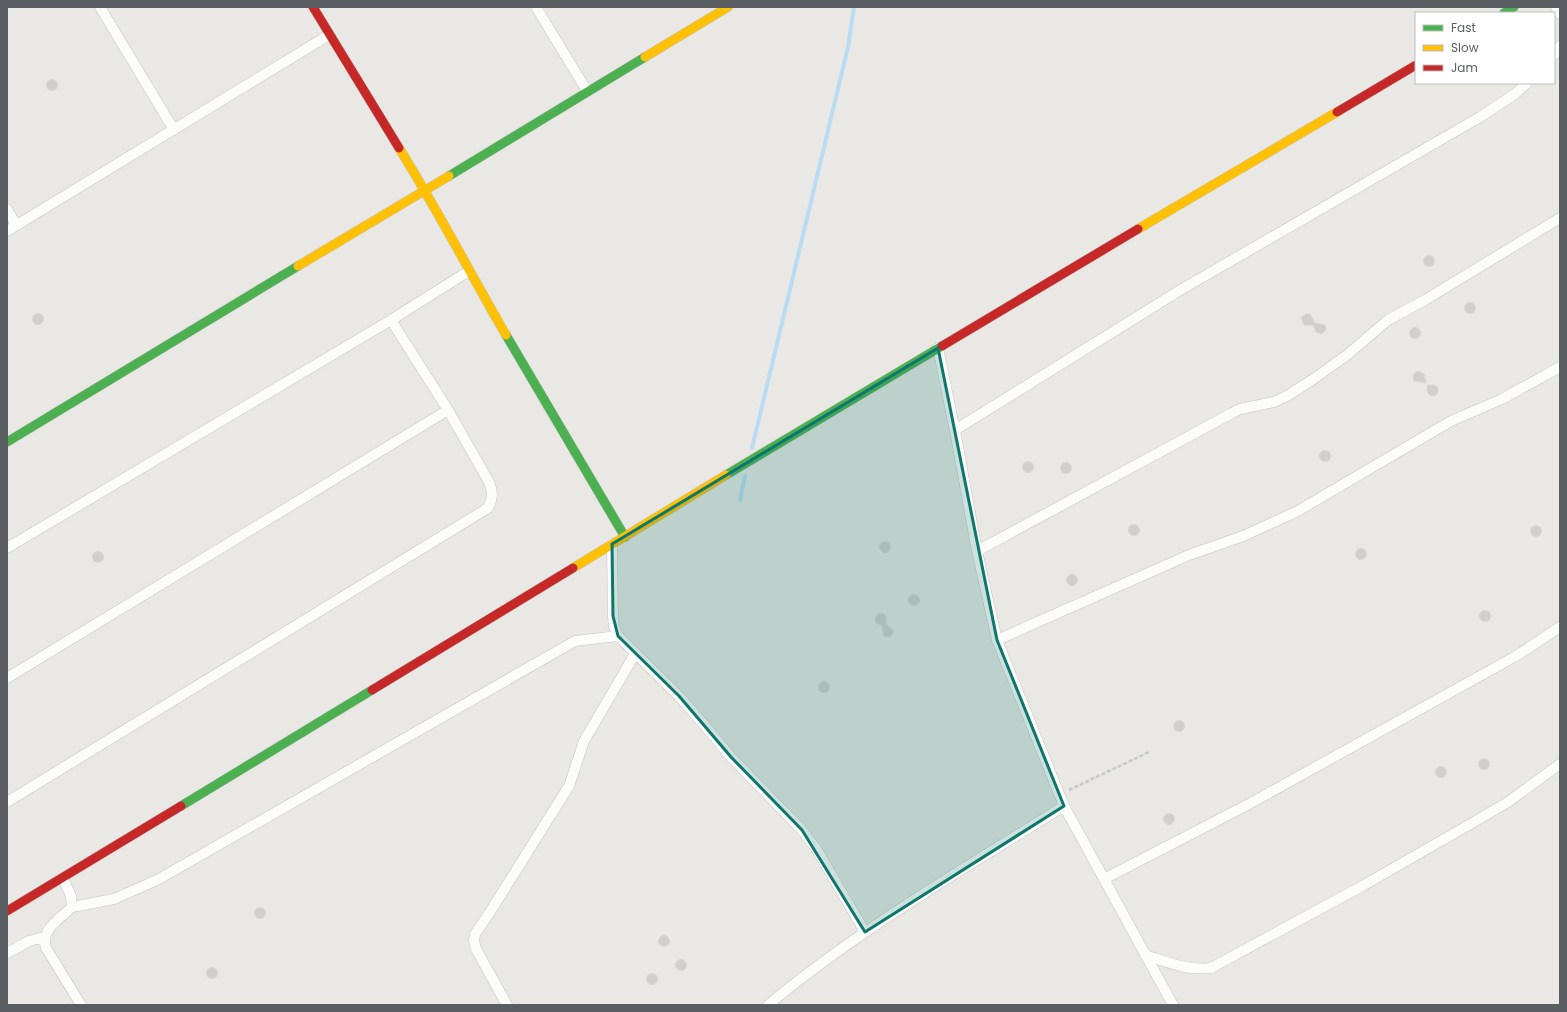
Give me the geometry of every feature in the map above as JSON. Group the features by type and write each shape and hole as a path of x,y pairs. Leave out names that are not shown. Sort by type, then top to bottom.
{"street":[{"path":"100,7 174,130"},
{"path":"313,7 425,190 469,271 625,537"},
{"path":"536,7 587,91"},
{"path":"7,442 728,7"},
{"path":"7,231 330,35"},
{"path":"7,911 938,348 1415,66"},
{"path":"955,430 1182,289 1480,117 1515,94 1526,84"},
{"path":"7,209 16,225"},
{"path":"978,551 1232,413 1240,409 1266,405 1287,396 1347,355 1388,320 1425,300 1560,218"},
{"path":"7,548 391,320 469,271"},
{"path":"7,802 488,508 492,502 490,487 448,410 391,320"},
{"path":"938,348 997,640 1064,806 1172,1005"},
{"path":"997,640 1190,555 1243,536 1296,512 1450,421 1477,411 1502,399 1560,367"},
{"path":"7,678 448,410"},
{"path":"612,544 613,616 614,627 618,636 679,696 731,757 802,830 817,850 865,932"},
{"path":"1104,879 1263,796 1516,656 1560,626"},
{"path":"81,1005 46,948 44,937 47,930 72,907 114,899 159,879 575,641 618,636"},
{"path":"507,1005 476,949 474,941 475,934 569,786 584,741 635,654"},
{"path":"1145,955 1198,970 1211,968 1364,885 1474,822 1508,802 1560,764"},
{"path":"768,1005 794,983 865,932 1064,806"},
{"path":"63,878 71,896 72,907"},
{"path":"7,953 29,941 44,937"}],"path":[{"path":"1060,794 1149,752"}],"highlighted area":[{"path":"938,348 997,640 1064,806 865,932 802,830 731,757 679,696 618,636 613,616 612,544"}],"building":[{"path":"52,79 56,81 58,85 56,89 52,91 48,89 46,85 48,81"},
{"path":"1429,255 1433,257 1435,261 1433,265 1429,267 1425,265 1423,261 1425,257"},
{"path":"1470,302 1474,304 1476,308 1474,312 1470,314 1466,312 1464,308 1466,304"},
{"path":"38,313 42,315 44,319 42,323 38,325 34,323 32,319 34,315"},
{"path":"1306,314 1310,314 1315,323 1325,325 1326,329 1322,334 1316,332 1313,325 1304,325 1301,318"},
{"path":"1415,327 1419,329 1421,333 1419,337 1415,339 1411,337 1409,333 1411,329"},
{"path":"1419,371 1424,374 1426,383 1414,381 1413,375"},
{"path":"1427,385 1434,385 1438,387 1438,393 1434,396 1430,395 1427,392"},
{"path":"1325,450 1329,452 1331,456 1329,460 1325,462 1321,460 1319,456 1321,452"},
{"path":"1028,461 1032,463 1034,467 1032,471 1028,473 1024,471 1022,467 1024,463"},
{"path":"1066,462 1070,464 1072,468 1070,472 1066,474 1062,472 1060,468 1062,464"},
{"path":"1134,524 1138,526 1140,530 1138,534 1134,536 1130,534 1128,530 1130,526"},
{"path":"1536,525 1540,527 1542,531 1540,535 1536,537 1532,535 1530,531 1532,527"},
{"path":"885,541 889,543 891,547 889,551 885,553 881,551 879,547 881,543"},
{"path":"1361,548 1365,550 1367,554 1365,558 1361,560 1357,558 1355,554 1357,550"},
{"path":"98,551 102,553 104,557 102,561 98,563 94,561 92,557 94,553"},
{"path":"1072,574 1076,576 1078,580 1076,584 1072,586 1068,584 1066,580 1068,576"},
{"path":"914,594 918,596 920,600 918,604 914,606 910,604 908,600 910,596"},
{"path":"1485,610 1489,612 1491,616 1489,620 1485,622 1481,620 1479,616 1481,612"},
{"path":"882,613 886,616 886,624 893,630 890,637 884,636 882,625 876,623 875,620 877,614"},
{"path":"824,681 828,683 830,687 828,691 824,693 820,691 818,687 820,683"},
{"path":"1179,720 1183,722 1185,726 1183,730 1179,732 1175,730 1173,726 1175,722"},
{"path":"1484,758 1488,760 1490,764 1488,768 1484,770 1480,768 1478,764 1480,760"},
{"path":"1441,766 1445,768 1447,772 1445,776 1441,778 1437,776 1435,772 1437,768"},
{"path":"1169,813 1173,815 1175,819 1173,823 1169,825 1165,823 1163,819 1165,815"},
{"path":"260,907 264,909 266,913 264,917 260,919 256,917 254,913 256,909"},
{"path":"664,935 668,937 670,941 668,945 664,947 660,945 658,941 660,937"},
{"path":"681,959 685,961 687,965 685,969 681,971 677,969 675,965 677,961"},
{"path":"212,967 216,969 218,973 216,977 212,979 208,977 206,973 208,969"},
{"path":"652,973 656,975 658,979 656,983 652,985 648,983 646,979 648,975"}],"waterway":[{"path":"752,448 848,47 854,7"},
{"path":"740,500 745,476"}],"traffic: fast":[{"path":"1506,12 1514,7"},
{"path":"449,176 645,57"},
{"path":"7,442 298,266"},
{"path":"506,335 625,537"},
{"path":"726,475 942,346"},
{"path":"181,806 372,690"}],"traffic: slow":[{"path":"645,57 728,7"},
{"path":"1138,229 1337,112"},
{"path":"399,148 427,194 506,335"},
{"path":"298,266 449,176"},
{"path":"573,568 726,475"}],"traffic: jam":[{"path":"313,7 399,148"},
{"path":"1337,112 1415,66"},
{"path":"942,346 1138,229"},
{"path":"372,690 573,568"},
{"path":"7,911 181,806"}]}
